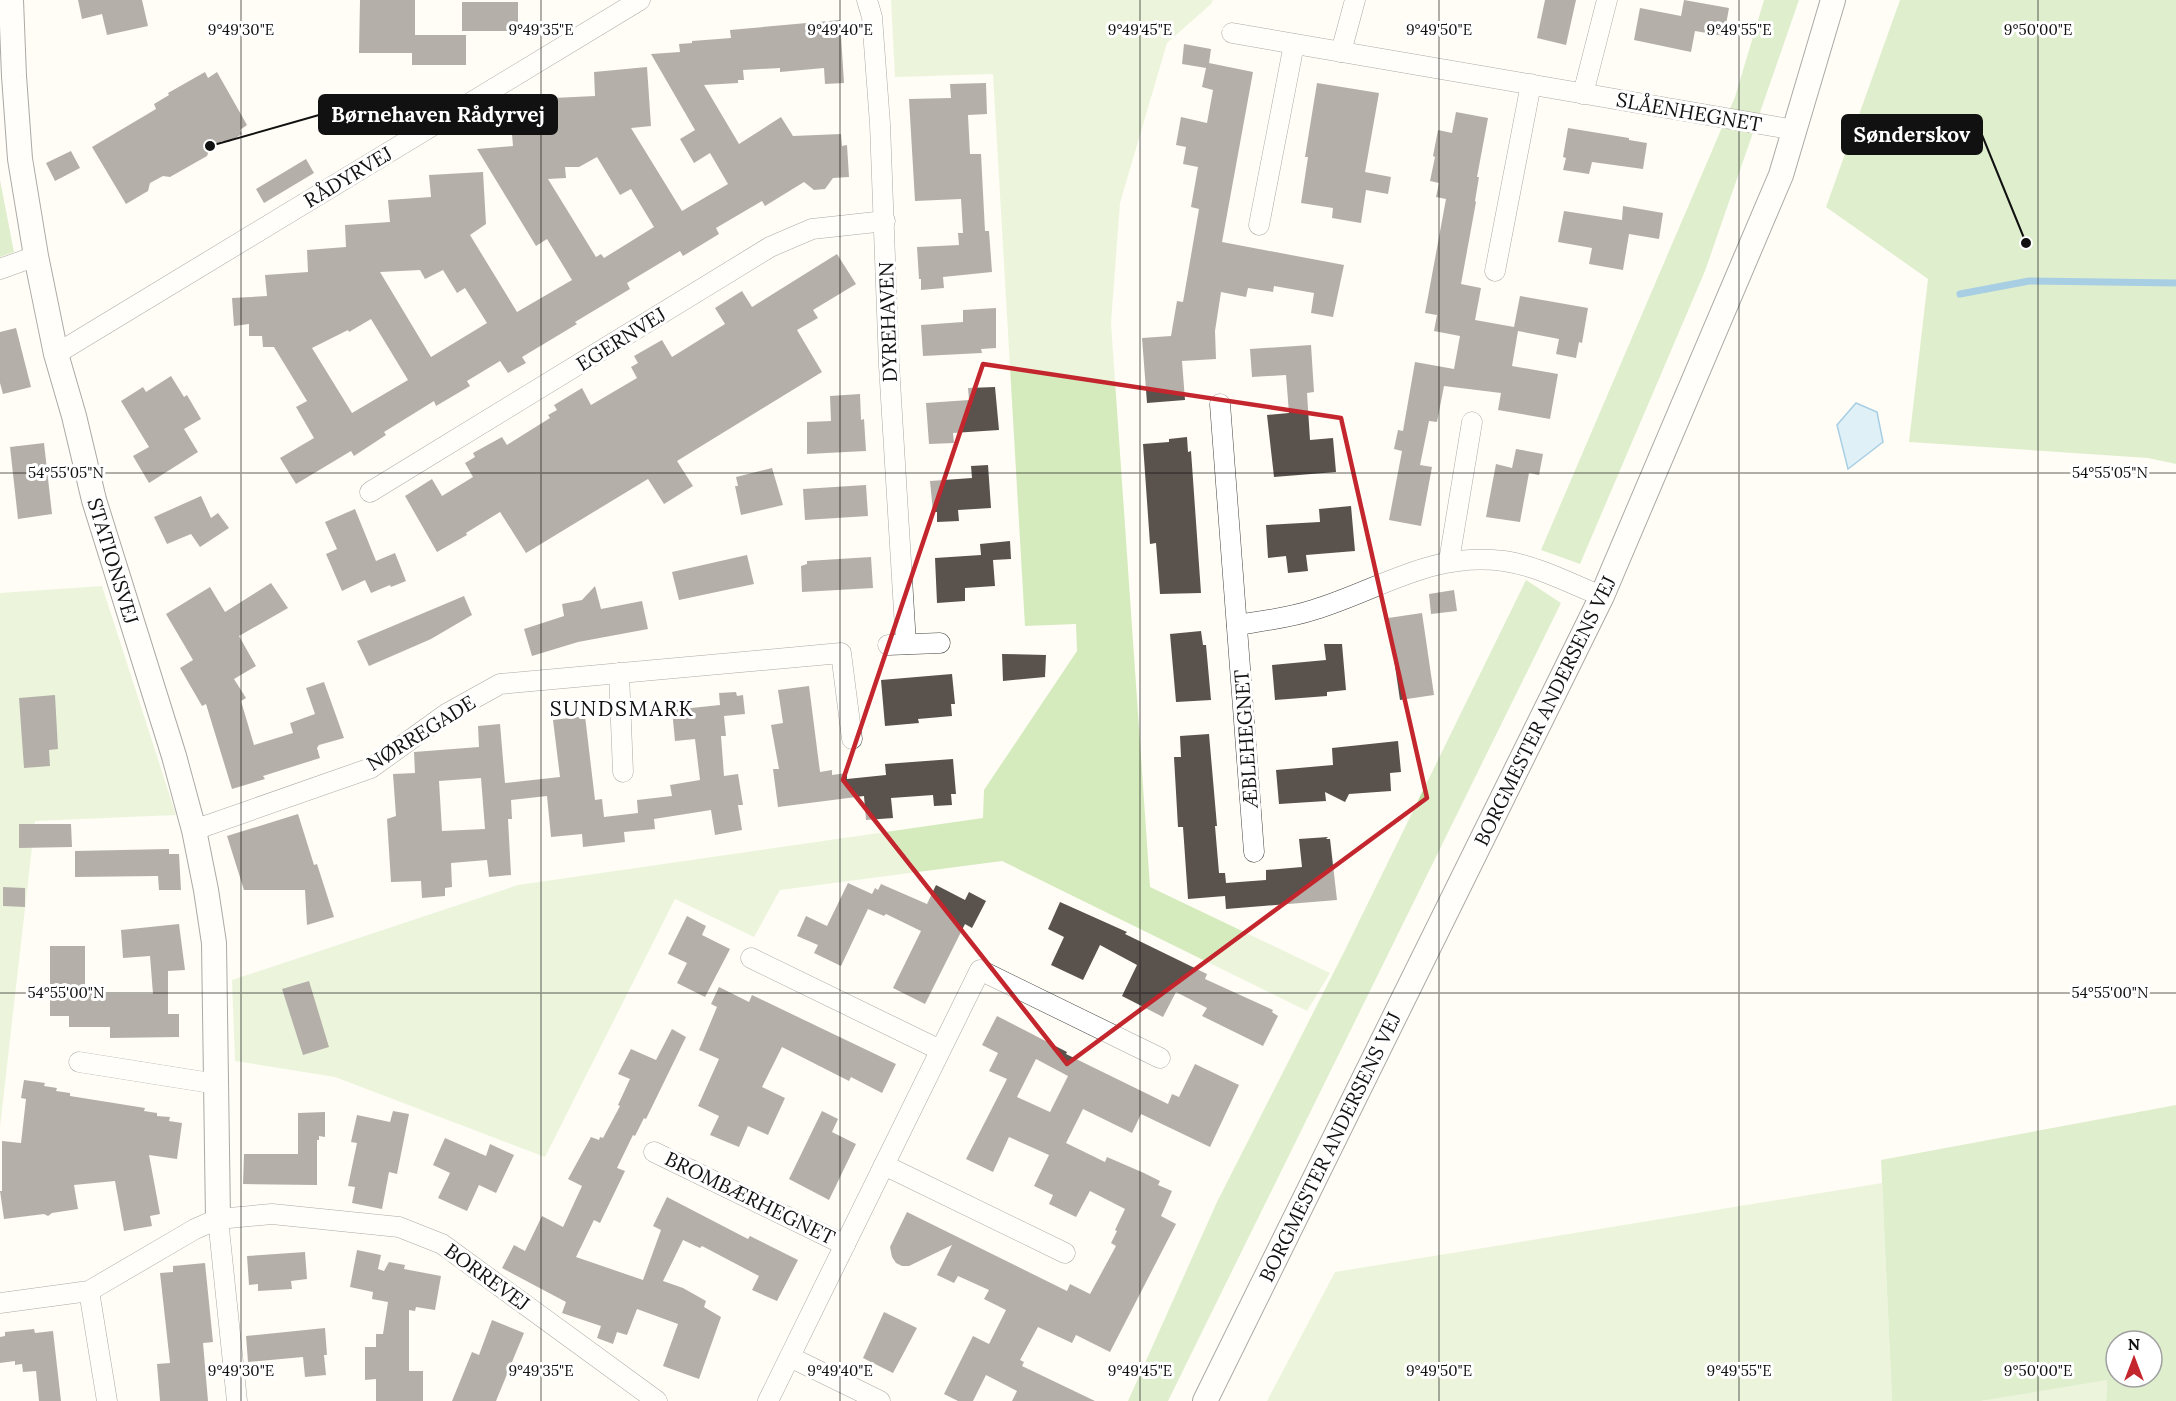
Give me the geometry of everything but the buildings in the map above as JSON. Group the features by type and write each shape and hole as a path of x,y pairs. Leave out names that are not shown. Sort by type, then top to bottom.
{"street":[{"name":"STATIONSVEJ","path":"11,0 20,159 36,256 56,354 94,500 174,756 194,830 206,890 214,943 218,1219"},
{"name":"RÅDYRVEJ","path":"56,354 640,0"},
{"name":"DYREHAVEN","path":"867,0 872,17 885,221 897,645 940,643"},
{"path":"1341,52 1355,0"},
{"path":"1583,94 1607,0"},
{"name":"BORGMESTER ANDERSENS VEJ","path":"1205,1401 1602,596 1776,186 1833,0"},
{"name":"SLÅENHEGNET","path":"1232,33 1795,130"},
{"path":"1259,225 1294,44"},
{"path":"1495,271 1531,84"},
{"name":"EGERNVEJ","path":"370,492 770,247 812,229 885,221"},
{"path":"0,269 36,256"},
{"name":"ÆBLEHEGNET","path":"1220,404 1254,852"},
{"path":"1449,561 1472,422"},
{"path":"1237,625 1311,611 1421,568 1449,561 1477,559 1505,561 1532,568 1602,596"},
{"name":"NØRREGADE","path":"194,830 371,768 446,714 500,684 841,653 852,740"},
{"path":"619,673 624,772"},
{"path":"751,958 940,1050"},
{"name":"BROMBÆRHEGNET","path":"768,1401 980,970 1160,1058"},
{"path":"79,1062 217,1084"},
{"name":"BROMBÆRHEGNET","path":"654,1152 845,1245"},
{"path":"884,1165 1065,1253"},
{"name":"BORREVEJ","path":"0,1302 89,1291 195,1229 218,1219 272,1214 399,1227 442,1244 657,1401"},
{"path":"218,1219 237,1401"},
{"path":"89,1291 107,1401"},
{"path":"790,1357 880,1401"}],"highlighted area":[{"path":"983,364 1341,418 1427,798 1067,1064 843,780"}],"green space":[{"path":"891,0 1213,0 1167,43 1120,203 1111,323 1150,887 1330,973 1307,1011 1002,861 780,890 754,937 675,899 545,1157 335,1077 235,1061 232,980 518,885 983,818 984,790 1077,651 1076,624 1025,626 993,74 895,77"},
{"path":"1764,0 1799,0 1705,271 1580,564 1541,550 1735,97"},
{"path":"1900,0 2176,0 2176,464 2148,458 1909,442 1928,279 1826,207"},
{"path":"0,180 14,252 0,257"},
{"path":"1526,580 1561,603 1168,1401 1128,1401 1217,1202 1345,950"},
{"path":"102,586 176,815 35,821 0,1127 0,593"},
{"path":"2176,1105 2176,1401 2106,1401 2107,1389 2164,1389 2164,1329 2104,1329 2104,1380 1981,1401 1892,1401 1881,1160"},
{"path":"1882,1183 1892,1401 1267,1401 1335,1272"},
{"path":"2104,1380 2104,1389 2107,1389 2106,1401 1981,1401"}],"water":[{"path":"1856,403 1877,412 1883,442 1848,469 1837,425"}],"waterway":[{"path":"1960,294 2029,281 2176,283"}],"place":[{"name":"Børnehaven Rådyrvej","path":"210,146"},
{"name":"Sønderskov","path":"2026,243"}],"district":[{"name":"SUNDSMARK","path":"622,709"}]}
